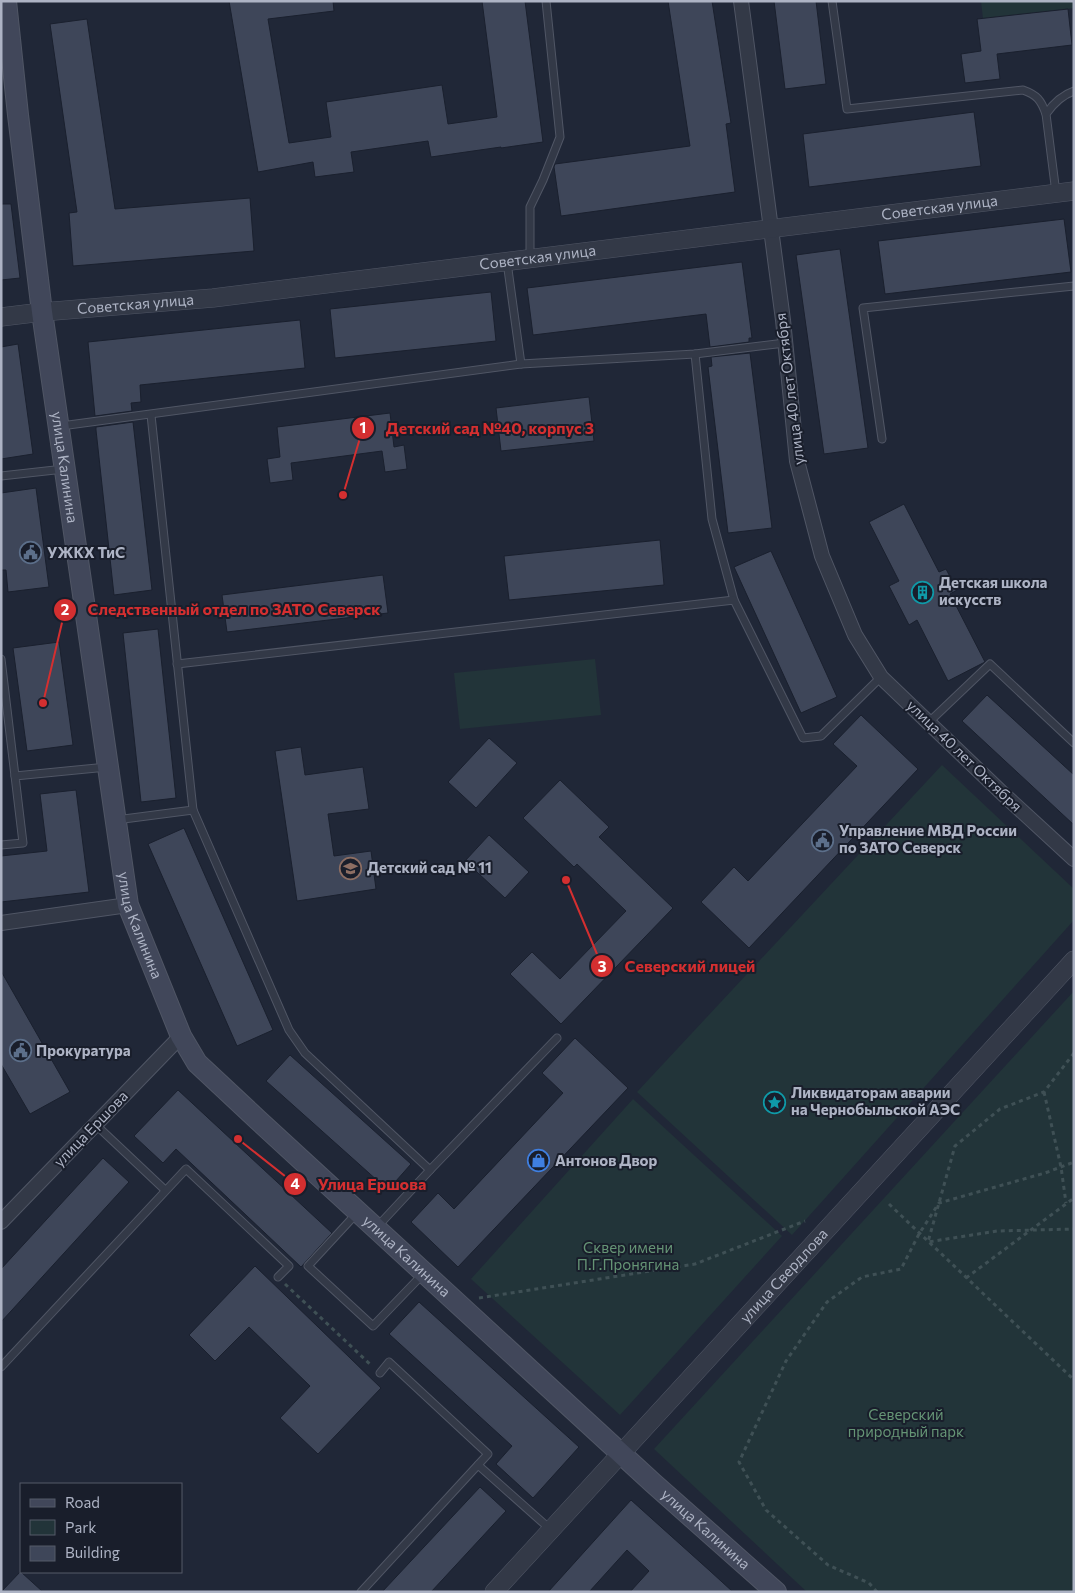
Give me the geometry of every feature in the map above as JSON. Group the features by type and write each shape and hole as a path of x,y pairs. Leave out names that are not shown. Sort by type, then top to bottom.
{"main road":[{"name":"улица Калинина","path":"6,1 42,312 128,905 181,1036 197,1063 357,1213 621,1454 776,1592"}],"street":[{"name":"улица 40 лет Октября","path":"741,1 785,343 797,461 822,556 855,635 881,677 1074,859"},
{"name":"Советская улица","path":"1,317 213,298 1065,193"},
{"path":"1,922 128,905"},
{"name":"улица Свердлова","path":"494,1592 1074,960"},
{"name":"улица Ершова","path":"1,1222 181,1036"}],"lane":[{"path":"530,259 530,207 560,137 546,1"},
{"path":"832,1 846,110 1023,90 1034,94 1042,102 1046,114 1065,193"},
{"path":"1046,114 1060,99 1074,91"},
{"path":"507,262 521,364"},
{"path":"882,439 863,308 1074,286"},
{"path":"58,426 521,364 695,354 785,343"},
{"path":"695,354 712,519 734,600 803,738 821,736 881,677"},
{"path":"151,415 193,810 289,1030 305,1053 430,1170"},
{"path":"1,476 64,469"},
{"path":"177,664 734,600"},
{"path":"1,659 23,843 1,845"},
{"path":"928,723 990,664 1074,743"},
{"path":"15,776 108,767"},
{"path":"115,820 193,810"},
{"path":"375,1229 557,1038"},
{"path":"95,1124 165,1190"},
{"path":"1,1367 186,1169 289,1266 278,1278"},
{"path":"357,1213 308,1266 373,1326 423,1274"},
{"path":"361,1592 488,1454 389,1362 380,1373"},
{"path":"478,1465 550,1529"}],"path":[{"path":"928,1242 955,1146 1000,1109 1044,1092 1074,1053"},
{"path":"1044,1092 1066,1204"},
{"path":"877,1592 869,1583 828,1565 766,1510 739,1462 786,1361 827,1302 862,1277 901,1269 939,1203 1045,1173 1074,1162"},
{"path":"966,1278 1074,1198"},
{"path":"889,1204 1074,1380"},
{"path":"479,1298 695,1264 805,1221"},
{"path":"928,1242 997,1231 1074,1229"},
{"path":"278,1278 380,1373"}],"green space":[{"path":"981,1 1074,1 1074,8 983,19"},
{"path":"595,659 601,715 460,729 454,673"},
{"path":"942,765 1074,889 1074,920 792,1235 637,1092"},
{"name":"Северский природный парк","path":"1074,991 1074,1592 807,1592 654,1449"},
{"name":"Сквер имени П.Г.Пронягина","path":"633,1099 782,1236 620,1415 471,1279"}],"building":[{"path":"229,1 333,1 334,11 268,19 289,143 331,137 326,102 442,85 448,124 497,117 482,1 525,1 543,142 431,157 428,141 351,152 354,172 315,177 313,162 258,172"},
{"path":"668,1 712,1 731,123 726,124 735,192 561,216 555,164 690,146"},
{"path":"774,1 816,1 826,84 785,89"},
{"path":"1068,9 1072,45 997,54 1000,79 965,83 961,54 981,51 977,19"},
{"path":"87,19 115,209 250,198 254,251 73,266 69,213 77,212 50,24"},
{"path":"974,112 981,166 809,187 803,134"},
{"path":"1,204 11,204 20,278 1,280"},
{"path":"1064,219 1071,272 885,294 878,241"},
{"path":"840,249 868,448 824,454 796,255"},
{"path":"742,262 752,338 749,338 749,342 710,347 706,314 533,335 527,288"},
{"path":"491,292 496,341 335,358 330,309"},
{"path":"300,320 305,368 140,385 141,402 131,403 132,411 95,416 88,342"},
{"path":"18,344 33,454 1,459 1,347"},
{"path":"750,353 772,528 728,533 708,367 712,366 711,357"},
{"path":"589,397 594,441 501,451 496,408"},
{"path":"390,413 394,447 404,445 407,469 385,472 382,451 291,463 293,480 270,483 267,459 280,457 277,427"},
{"path":"133,422 152,590 114,595 96,427"},
{"path":"36,488 49,587 8,592 6,570 1,570 1,493"},
{"name":"Детская школа искусств","path":"904,504 939,572 946,569 957,590 950,594 985,662 948,681 917,620 909,625 889,586 899,581 869,522"},
{"path":"660,540 664,585 509,600 504,556"},
{"path":"771,551 837,697 801,713 734,567"},
{"path":"383,575 388,613 227,632 222,595"},
{"path":"158,629 176,798 141,802 123,633"},
{"path":"59,642 73,745 27,751 13,648"},
{"path":"987,695 1074,775 1074,825 962,721"},
{"path":"861,715 918,769 749,948 701,902 734,867 748,881 857,766 833,744"},
{"path":"489,738 517,763 476,808 448,782"},
{"path":"301,747 305,775 363,767 369,809 328,814 334,856 371,851 376,889 297,901 275,751"},
{"path":"560,780 609,827 599,837 673,908 561,1024 510,974 532,952 560,979 626,911 577,864 574,867 523,818"},
{"path":"76,790 89,892 1,902 1,856 47,851 40,794"},
{"path":"184,828 273,1030 237,1046 148,844"},
{"path":"489,835 529,872 505,898 465,861"},
{"path":"1,971 70,1092 30,1114 1,1064"},
{"path":"575,1038 628,1088 458,1267 411,1222 438,1193 454,1209 563,1093 542,1073"},
{"path":"290,1055 411,1164 388,1190 266,1081"},
{"path":"178,1090 332,1233 301,1267 176,1149 163,1163 134,1136"},
{"path":"103,1158 129,1182 1,1322 1,1269"},
{"path":"255,1266 381,1388 318,1454 280,1418 310,1386 249,1327 215,1361 189,1335"},
{"path":"419,1302 579,1447 533,1498 496,1464 512,1446 389,1334"},
{"path":"480,1487 506,1511 431,1592 382,1592"},
{"path":"631,1500 733,1592 630,1592 649,1571 627,1550 589,1592 548,1592"},
{"path":"20,1572 43,1592 1,1592"}],"place":[{"name":"Детский сад №40, корпус 3","path":"343,495"},
{"name":"УЖКХ ТиС","path":"31,553"},
{"name":"Детская школа искусств","path":"923,592"},
{"name":"Следственный отдел по ЗАТО Северск","path":"43,703"},
{"name":"Управление МВД России по ЗАТО Северск","path":"823,840"},
{"name":"Детский сад № 11","path":"351,868"},
{"name":"Северский лицей","path":"566,880"},
{"name":"Прокуратура","path":"20,1051"},
{"name":"Ликвидаторам аварии на Чернобыльской АЭС","path":"775,1102"},
{"name":"Улица Ершова","path":"238,1139"},
{"name":"Антонов Двор","path":"539,1161"}]}
